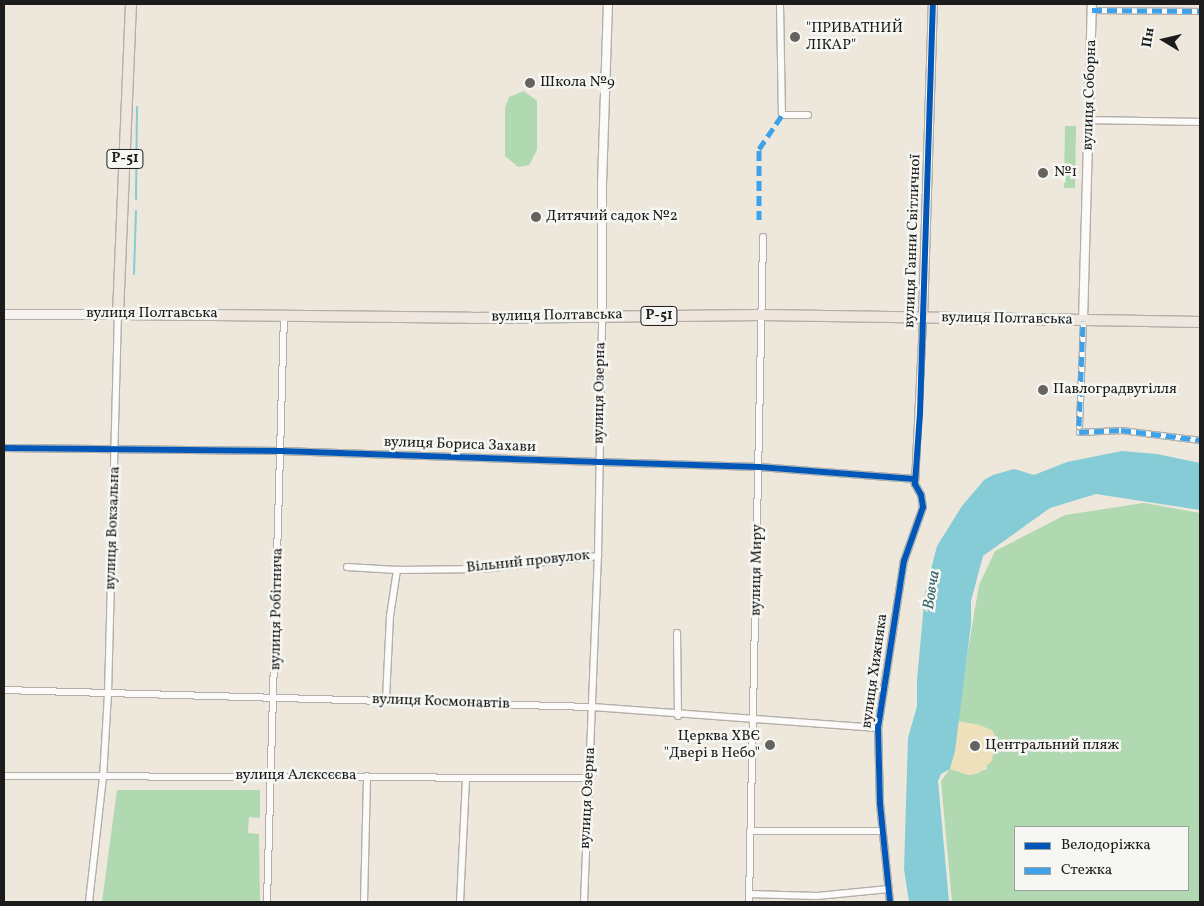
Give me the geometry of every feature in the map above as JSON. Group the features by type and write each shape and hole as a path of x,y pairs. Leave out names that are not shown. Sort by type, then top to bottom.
{"main road":[{"name":"вулиця Вокзальна","path":"118,314 131,4"},
{"name":"вулиця Полтавська","path":"4,314 761,315 1200,322"}],"street":[{"name":"вулиця Озерна","path":"584,902 598,556 602,184 608,4"},
{"path":"780,4 782,115 808,115"},
{"name":"вулиця Ганни Світличної","path":"915,478 923,318 933,4"},
{"path":"1092,7 1200,11"},
{"name":"вулиця Соборна","path":"1079,426 1092,7"},
{"path":"1089,120 1200,122"},
{"name":"вулиця Миру","path":"749,902 763,237"},
{"name":"вулиця Вокзальна","path":"89,902 103,778 108,694 118,314"},
{"name":"вулиця Робітнича","path":"267,902 270,776 275,698 284,315"},
{"path":"1079,432 1122,430 1200,440"},
{"name":"вулиця Бориса Захави","path":"4,448 281,451 759,467 915,478"},
{"name":"вулиця Хижняка","path":"890,902 882,831 878,728 904,561 923,507 915,478"},
{"name":"Вільний провулок","path":"347,567 397,570 483,569 598,556"},
{"path":"386,700 390,616 397,570"},
{"path":"677,633 678,716"},
{"name":"вулиця Космонавтів","path":"4,690 592,707 678,716 878,728"},
{"name":"вулиця Алєксєєва","path":"4,776 103,778 270,776 588,778"},
{"path":"364,902 367,776"},
{"path":"460,902 466,778"},
{"path":"750,831 882,831"},
{"path":"749,894 817,896 889,889"}],"green space":[{"path":"524,91 537,101 537,150 529,165 518,167 505,156 505,108 509,97"},
{"path":"1065,126 1076,126 1075,188 1064,188"},
{"path":"1144,503 1200,513 1200,902 952,902 941,781 950,769 969,775 987,769 979,725 956,721 979,585 995,551 1065,515"},
{"path":"117,790 260,790 260,818 249,817 248,833 259,834 260,902 102,902"}],"sand":[{"name":"Центральний пляж","path":"956,721 979,725 992,730 996,737 992,761 979,773 969,775 950,769"}],"water":[{"name":"Вовча","path":"1122,451 1157,454 1200,463 1200,510 1096,494 1050,508 983,556 971,601 971,624 955,751 950,769 941,774 938,781 949,902 909,902 904,869 908,738 917,706 917,680 925,593 937,546 962,506 984,480 993,475 1014,469 1034,475 1067,462"}],"waterway":[{"path":"136,199 137,107"},
{"path":"134,274 136,211"}],"marked path":[{"path":"1092,10 1200,11"},
{"path":"759,220 759,149 782,115"},
{"path":"1079,426 1083,321"},
{"path":"1079,432 1121,430 1200,440"}],"cycle path":[{"path":"890,902 880,803 878,728 904,561 923,507 921,495 915,484 920,413 933,4"},
{"path":"4,448 281,451 759,467 915,479"}],"place":[{"name":"\"ПРИВАТНИЙ ЛІКАР\"","path":"795,37"},
{"name":"Школа №9","path":"530,83"},
{"name":"№1","path":"1043,173"},
{"name":"Дитячий садок №2","path":"536,217"},
{"name":"Павлоградвугілля","path":"1043,390"},
{"name":"Церква ХВЄ \"Двері в Небо\"","path":"770,745"},
{"name":"Центральний пляж","path":"975,746"}]}
